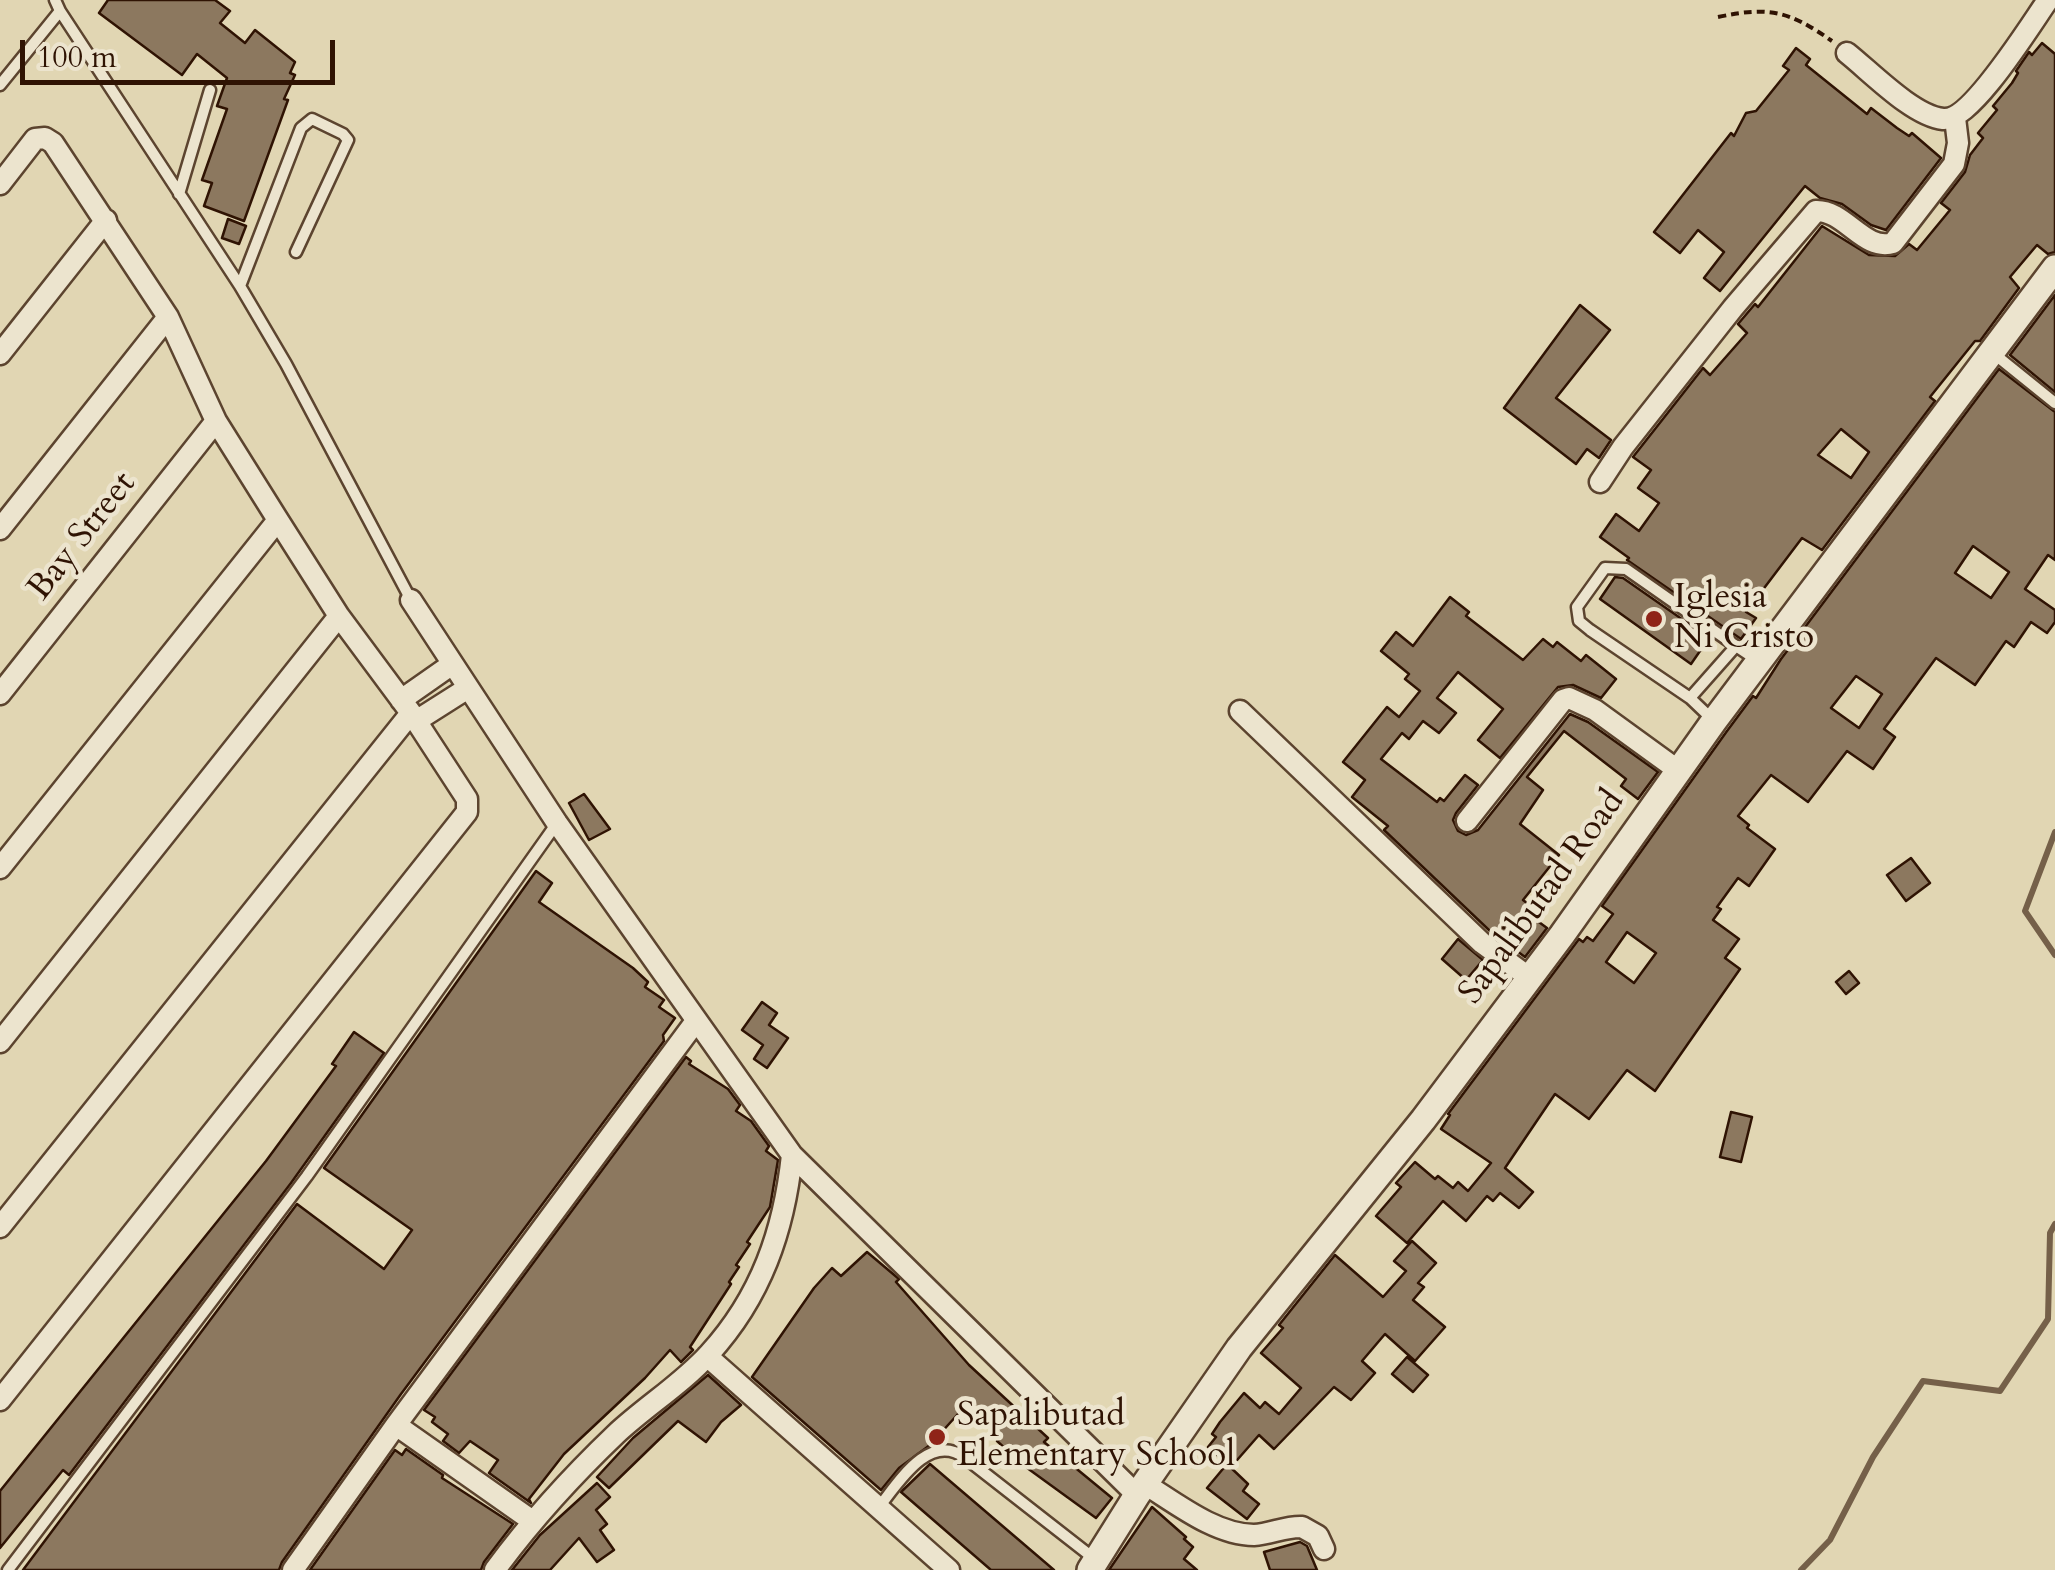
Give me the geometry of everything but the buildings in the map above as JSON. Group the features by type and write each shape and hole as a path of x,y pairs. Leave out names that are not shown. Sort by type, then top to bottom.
{"street":[{"path":"1848,53 1924,112 1945,120 1955,118 1982,92 2048,0"},
{"path":"1600,482 1732,308 1816,212 1830,212 1878,244 1893,243 1899,237 1954,164 1958,143 1955,118"},
{"path":"0,184 36,139 45,138 53,143 168,318 216,421 278,520 339,616 467,799 467,812 460,825 0,1400"},
{"path":"0,354 106,220"},
{"name":"Sapalibutad Road","path":"1093,1565 1239,1348 1423,1120 1714,721 2055,268"},
{"path":"0,529 168,318"},
{"name":"Bay Street","path":"0,694 216,421"},
{"path":"0,868 278,520"},
{"path":"411,600 557,823 792,1155 1141,1490 1234,1533 1258,1535 1302,1527 1318,1536 1324,1549"},
{"path":"0,1042 339,616"},
{"path":"0,1227 409,711 451,665"},
{"path":"409,711 468,688"},
{"path":"1467,821 1563,700 1569,698 1596,710 1679,771"},
{"path":"1240,711 1482,943 1530,978"},
{"path":"293,1570 696,1022"},
{"path":"495,1570 531,1520 617,1433 707,1356 737,1319 771,1254 787,1206 792,1155"},
{"path":"707,1356 949,1570"},
{"path":"396,1425 531,1520"}],"lane":[{"path":"0,84 57,5 240,286 286,364 411,600"},
{"path":"178,194 210,90"},
{"path":"240,286 302,128 312,119 348,140 296,252"},
{"path":"1992,352 2055,403"},
{"path":"1714,721 1690,698 1579,621 1577,606 1605,568 1626,569 1760,662"},
{"path":"1690,698 1736,646"},
{"path":"8,1570 307,1176 557,823"},
{"path":"879,1508 926,1456 936,1450 956,1452 1093,1565"}],"path":[{"path":"1718,17 1762,9 1791,15 1848,53"}],"waterway":[{"path":"2055,832 2025,911 2055,955"},
{"path":"1801,1570 1830,1540 1873,1457 1923,1381 2000,1391 2048,1319 2050,1233 2055,1224"}],"place":[{"name":"Iglesia Ni Cristo","path":"1654,619"},
{"name":"Sapalibutad Elementary School","path":"937,1437"}]}
